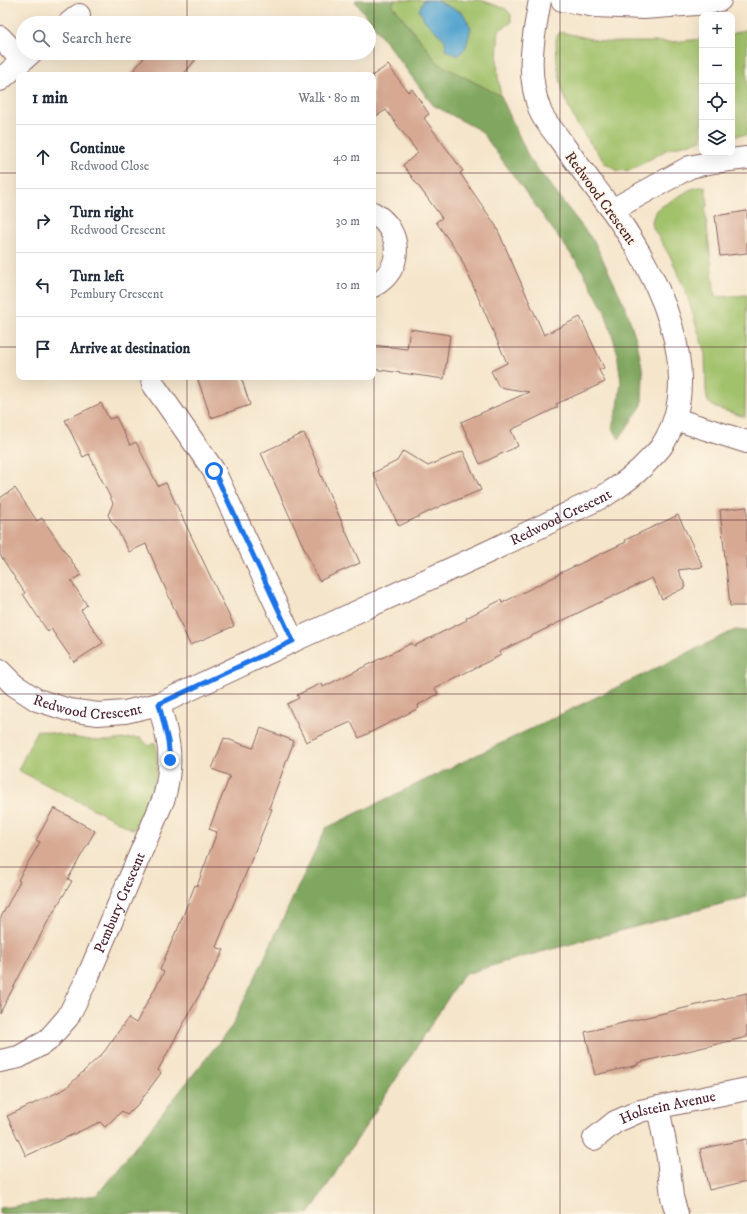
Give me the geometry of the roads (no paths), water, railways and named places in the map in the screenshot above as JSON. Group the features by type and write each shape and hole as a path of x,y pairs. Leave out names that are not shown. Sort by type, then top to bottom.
{"street":[{"name":"Redwood Crescent","path":"0,671 14,685 38,700 69,710 98,714 125,712 159,704 495,549 604,496 622,485 634,475 661,448 675,419 680,392 679,362 672,328 659,291 638,249 612,210 586,177 542,114 537,102 531,68 532,42 540,0"},
{"path":"562,0 595,6 644,8 709,3 720,0"},
{"path":"0,37 16,49"},
{"path":"0,80 22,60"},
{"path":"612,210 690,167 713,162 747,158"},
{"path":"376,214 381,217 390,226 395,238 397,251 394,265 386,277 376,284"},
{"path":"152,380 153,384 214,471 293,641"},
{"path":"675,419 747,442"},
{"name":"Pembury Crescent","path":"0,1061 19,1057 47,1040 68,1017 86,981 164,798 170,760 168,741 159,704"},
{"name":"Holstein Avenue","path":"594,1139 615,1122 640,1111 747,1089"},
{"path":"658,1107 668,1158 672,1197 677,1214"}],"water":[{"path":"424,0 435,0 463,13 471,28 466,47 458,56 446,50 445,40 425,21 419,10"}]}
